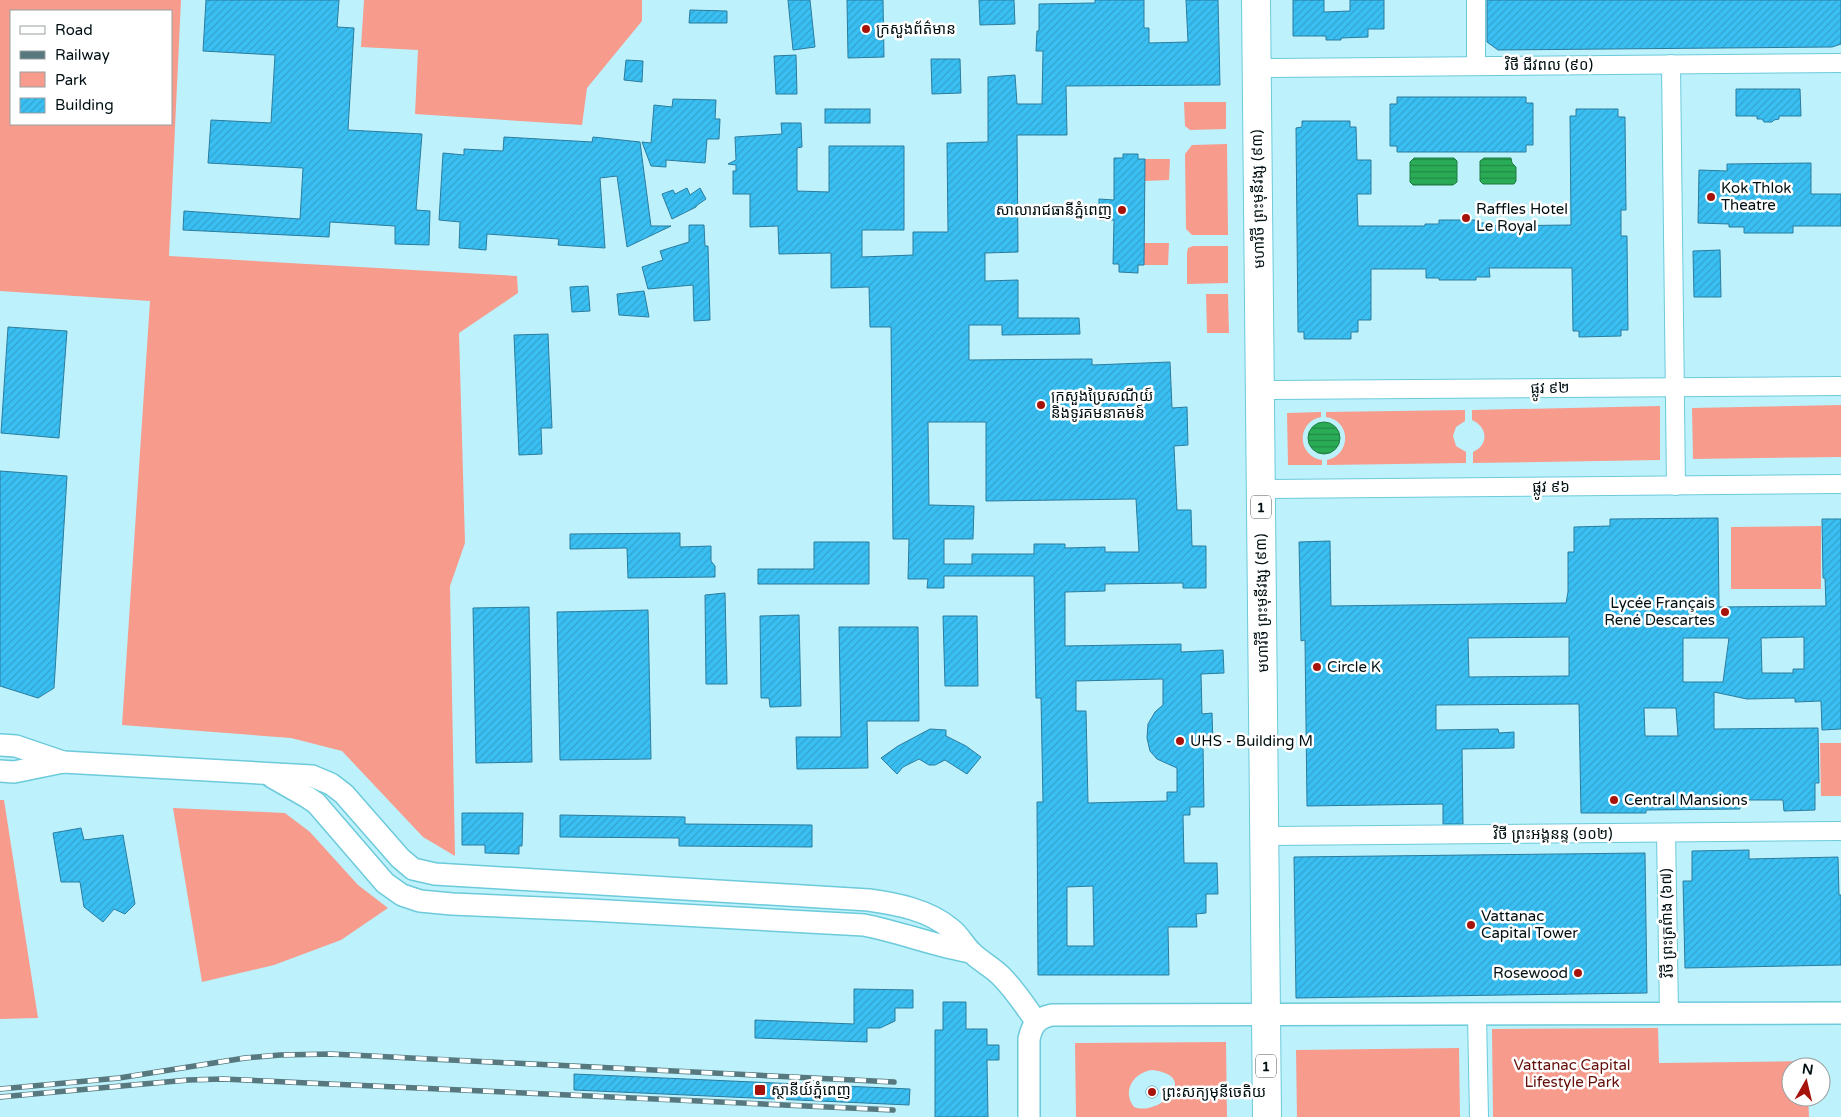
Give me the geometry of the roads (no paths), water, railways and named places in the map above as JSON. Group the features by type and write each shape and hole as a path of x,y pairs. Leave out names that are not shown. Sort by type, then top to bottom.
{"highway":[{"name":"មហាវិថី ព្រះមុនីវង្ស (៩៣)","path":"1256,0 1267,1117"}],"street":[{"path":"1476,0 1476,66"},
{"name":"វិថី ជីវពល (៩០)","path":"1257,68 1841,62"},
{"path":"1671,64 1676,486"},
{"name":"ផ្លូវ ៩២","path":"1260,390 1841,386"},
{"name":"ផ្លូវ ៩៦","path":"1261,488 1841,484"},
{"path":"0,745 16,746 63,762"},
{"path":"0,771 14,772 63,762 312,776 331,784 344,794 400,858 413,869 435,874 869,900 895,904 936,919 951,929 971,952 1000,975 1018,995 1036,1022"},
{"path":"266,774 316,803 385,883 402,895 420,901 864,925 947,948 971,952"},
{"name":"វិថី ព្រះអង្គនន្ទ (១០២)","path":"1264,836 1841,831"},
{"name":"វិថី ព្រះត្រពំាង (៦៧)","path":"1666,834 1668,1013"},
{"path":"590,883 590,910"},
{"path":"1029,1117 1029,1039 1031,1029 1036,1022 1044,1017 1266,1014 1841,1013"},
{"path":"1477,1014 1479,1117"}],"railway":[{"path":"0,1089 119,1078 245,1058 331,1054 894,1082"},
{"path":"0,1097 188,1080 223,1079 893,1110"}],"place":[{"name":"ក្រសួងព័ត៌មាន","path":"866,29"},
{"name":"Kok Thlok Theatre","path":"1711,197"},
{"name":"សាលារាជធានីភ្នំពេញ","path":"1122,210"},
{"name":"Raffles Hotel Le Royal","path":"1466,218"},
{"name":"ក្រសួងប្រៃសណីយ៍ និងទូរគមនាគមន៍","path":"1041,405"},
{"name":"Lycée Français René Descartes","path":"1725,612"},
{"name":"Circle K","path":"1317,667"},
{"name":"UHS - Building M","path":"1180,741"},
{"name":"Central Mansions","path":"1614,800"},
{"name":"Vattanac Capital Tower","path":"1471,925"},
{"name":"Rosewood","path":"1578,973"},
{"name":"ស្ថានីយ៍ភ្នំពេញ","path":"760,1090"},
{"name":"ព្រះសក្យមុនីចេតិយ","path":"1152,1092"}],"park label":[{"name":"Vattanac Capital Lifestyle Park","path":"1572,1074"}]}
